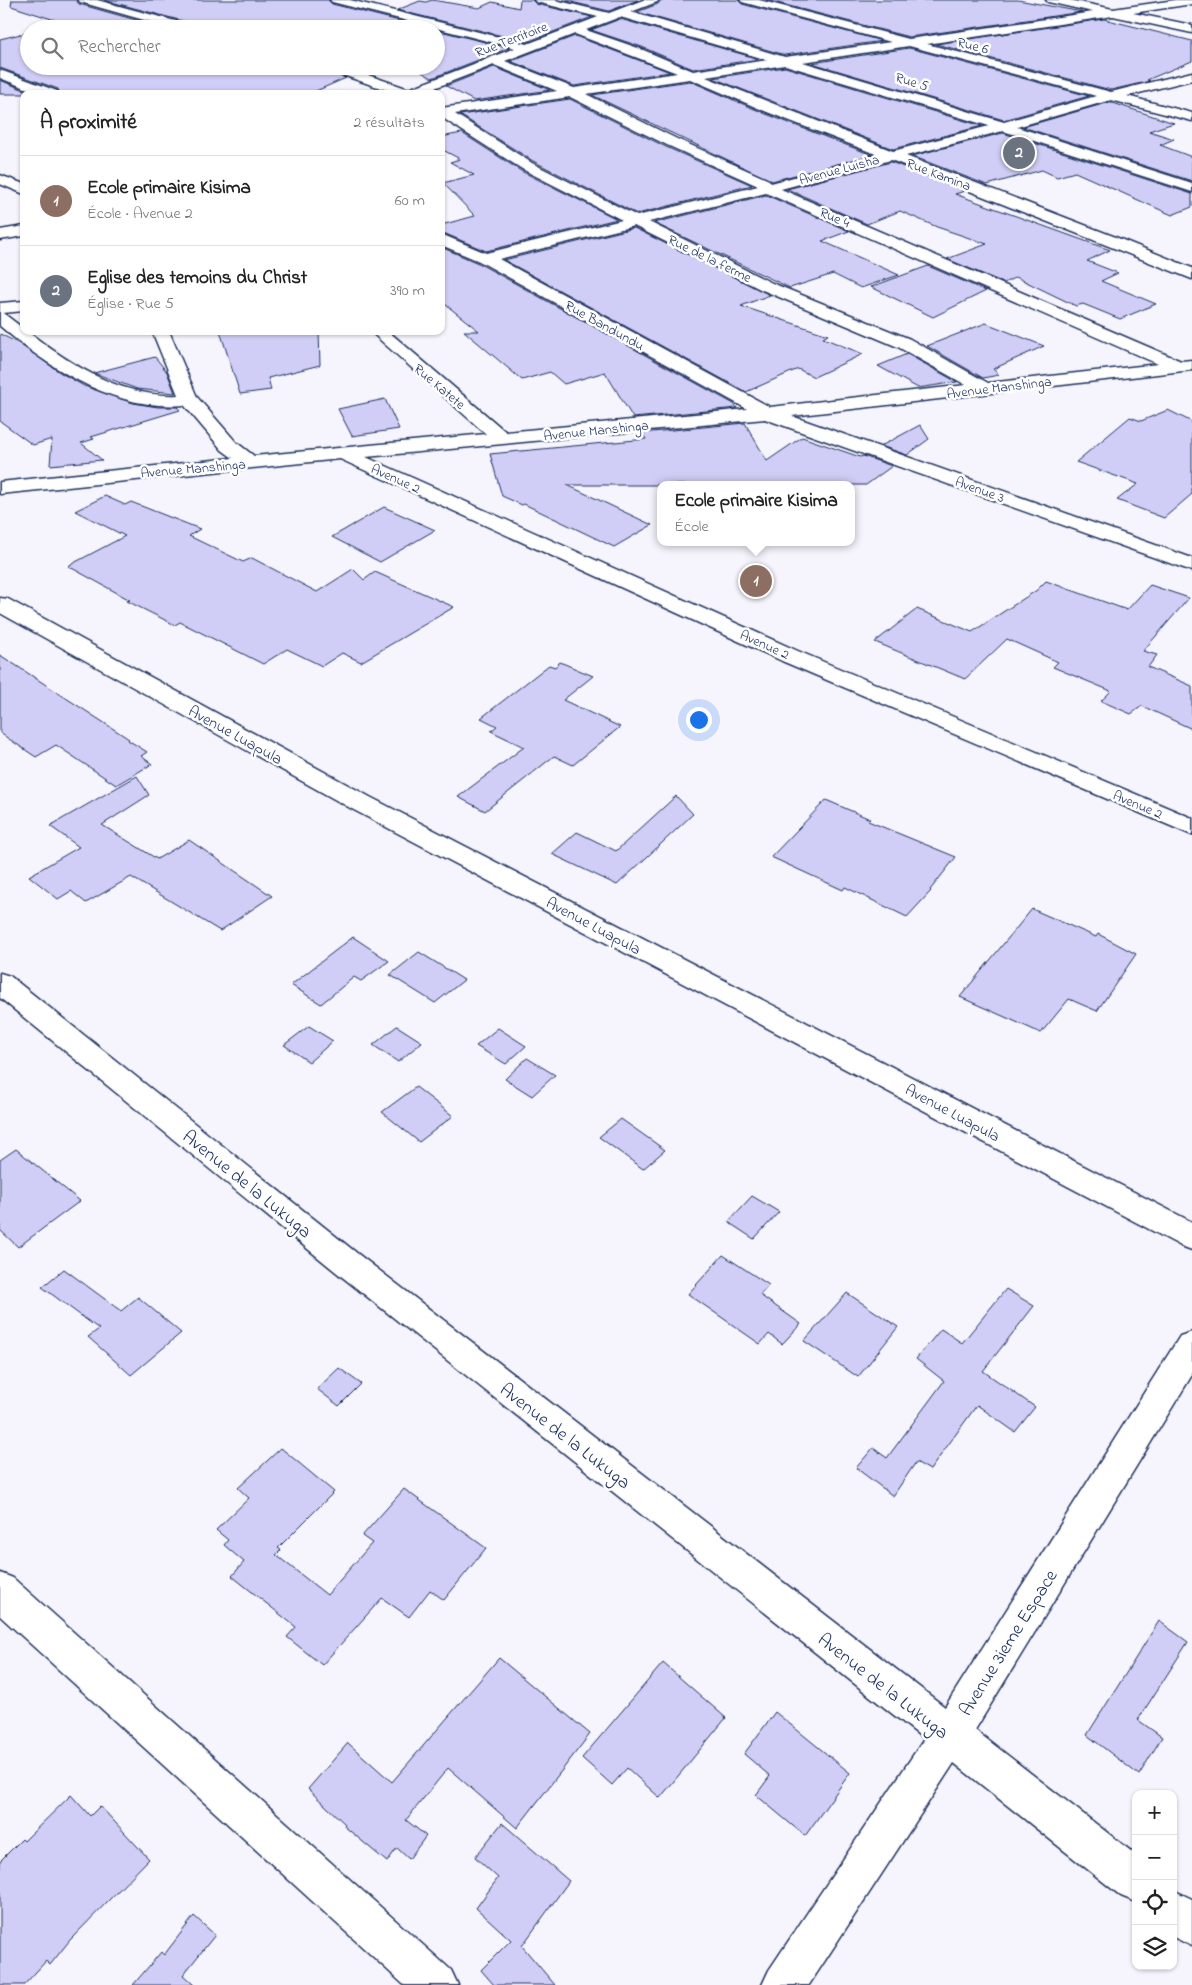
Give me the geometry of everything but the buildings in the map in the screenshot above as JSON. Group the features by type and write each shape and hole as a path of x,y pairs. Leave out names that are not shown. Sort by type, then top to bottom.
{"street":[{"path":"84,0 157,20"},
{"path":"336,0 416,20"},
{"name":"Rue 5","path":"540,0 615,14 787,61 1005,126 1192,188"},
{"name":"Rue Territoire","path":"419,90 653,0"},
{"name":"Rue 6","path":"746,0 1192,117"},
{"path":"1058,1 1192,29"},
{"path":"445,112 1192,1"},
{"path":"445,27 529,48"},
{"name":"Rue Kamina","path":"576,30 637,52 726,91 1192,274"},
{"name":"Rue 4","path":"495,61 571,92 672,142 764,183 767,188 1186,366"},
{"path":"0,74 42,90"},
{"path":"355,75 397,90"},
{"name":"Avenue Luisha","path":"485,258 767,188 1192,76"},
{"name":"Rue de la ferme","path":"445,114 527,166 766,286 904,343 986,389"},
{"path":"0,179 20,188"},
{"path":"0,235 20,232"},
{"name":"Rue Bandundu","path":"445,241 485,258 767,413"},
{"path":"0,308 20,306"},
{"path":"0,317 20,333"},
{"path":"23,335 38,347 93,381 126,394 159,400 188,399"},
{"path":"162,335 188,399 229,446 250,463"},
{"name":"Rue Katete","path":"383,335 502,439"},
{"name":"Avenue Manshinga","path":"0,488 767,413 986,389 1153,368 1186,366"},
{"path":"1153,368 1192,380"},
{"name":"Avenue 3","path":"767,413 1192,565"},
{"name":"Avenue 2","path":"343,454 790,656 1192,827"},
{"path":"0,468 27,485"},
{"name":"Avenue Luapula","path":"0,604 361,803 1192,1237"},
{"name":"Avenue de la Lukuga","path":"0,983 347,1263 1135,1880"},
{"name":"Avenue 3ieme Espace","path":"784,1985 949,1736 1192,1346"},
{"path":"0,1591 436,1985"},
{"path":"1177,1913 1192,1925"}],"place":[{"name":"Eglise des temoins du Christ","path":"1019,153"},
{"name":"Ecole primaire Kisima","path":"756,581"}]}
